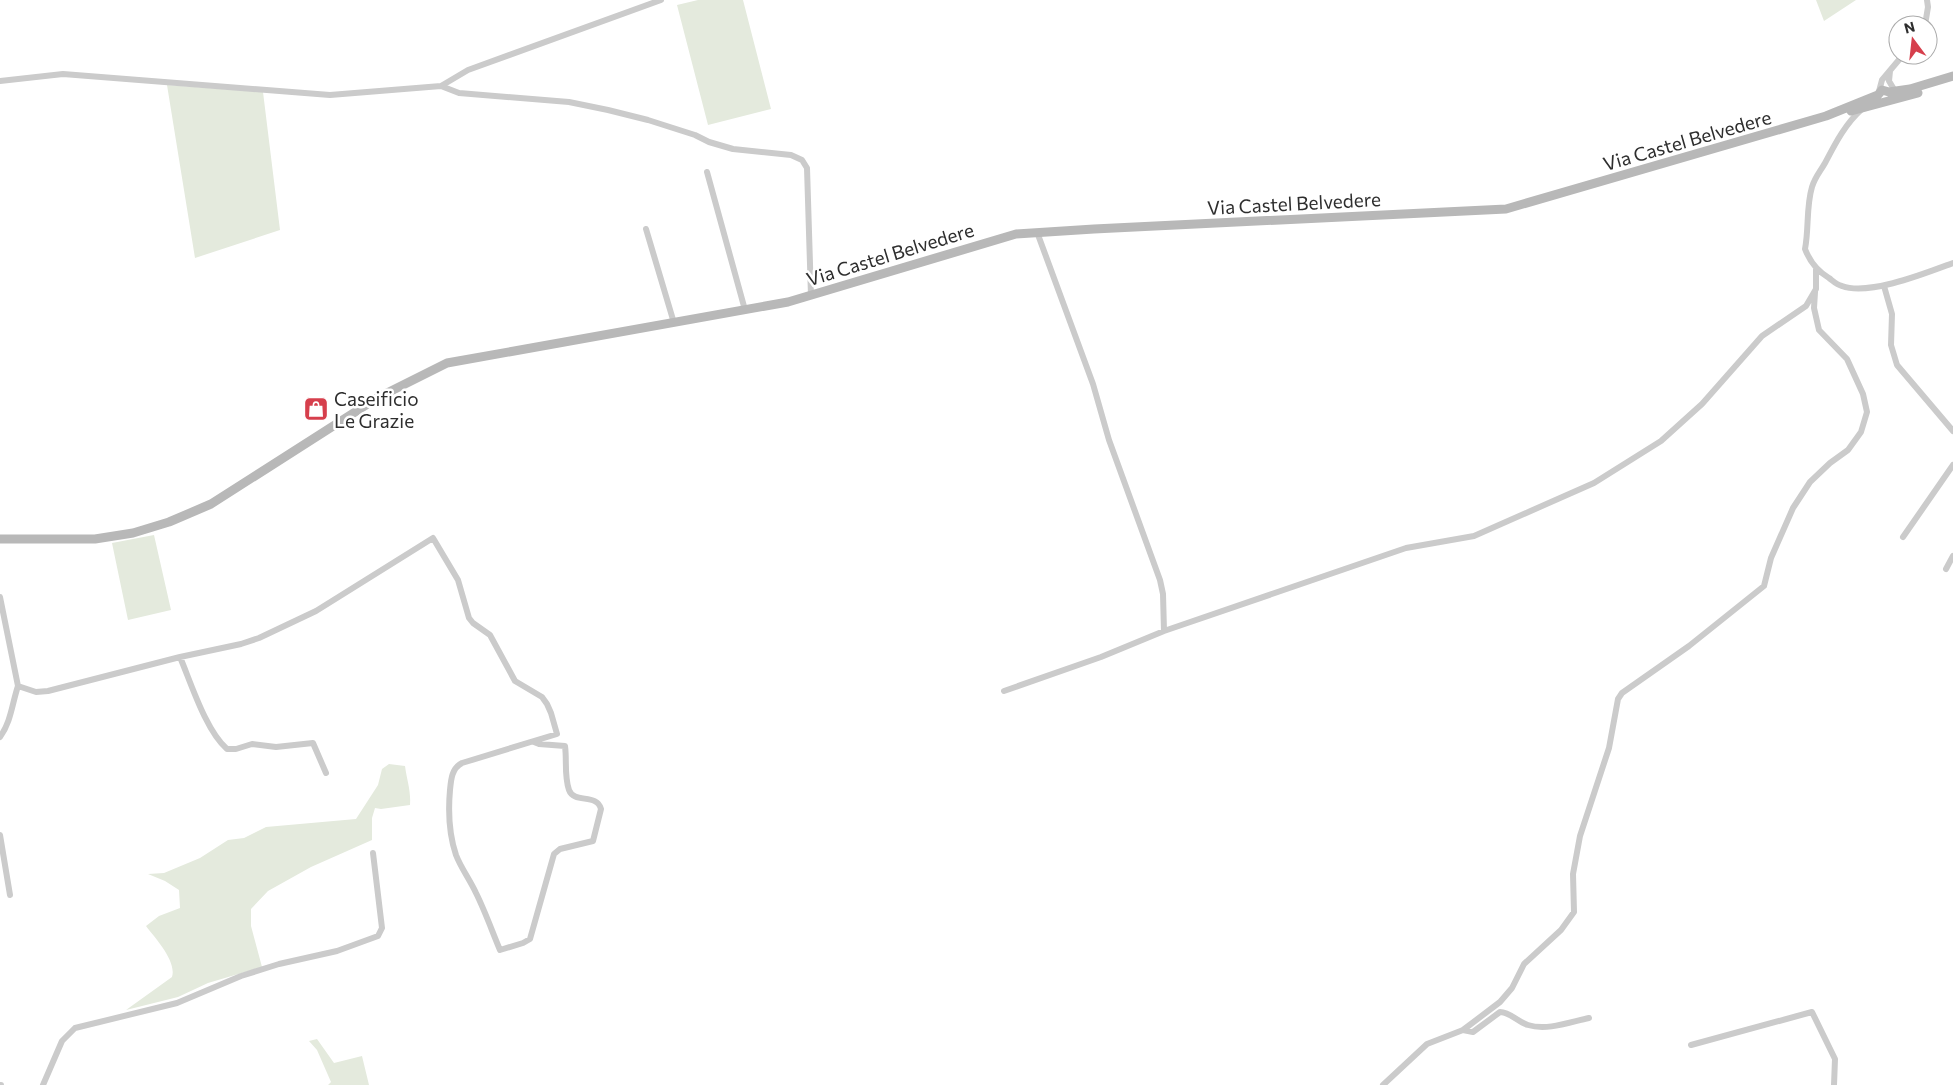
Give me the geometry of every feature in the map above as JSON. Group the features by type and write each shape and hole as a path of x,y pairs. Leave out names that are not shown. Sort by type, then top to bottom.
{"street":[{"path":"441,86 468,70 661,0"},
{"path":"1927,0 1927,15"},
{"path":"1887,96 1882,80 1895,65"},
{"path":"1887,96 1891,70"},
{"path":"0,81 63,74 330,95 441,86 459,93 569,102 595,107 648,120 733,149 791,155 802,160 807,168 811,296"},
{"path":"1826,116 1953,76"},
{"path":"1826,116 1863,108 1887,96 1953,82"},
{"path":"1863,108 1854,116 1841,134 1823,166 1816,174 1811,188 1805,249 1816,269 1842,286 1854,288 1884,286 1953,263"},
{"name":"Via Castel Belvedere","path":"0,539 95,539 133,533 160,526 211,504 363,406 447,363 788,302 928,262 991,240 1016,234 1506,209 1826,116"},
{"path":"707,172 745,310"},
{"path":"646,229 674,323"},
{"path":"1036,232 1093,384 1109,440 1160,580 1163,594 1164,631"},
{"path":"1004,691 1101,657 1164,631 1406,548 1474,536 1594,483 1661,441 1702,404 1762,336 1806,306 1816,289 1816,269"},
{"path":"1884,286 1892,314 1891,345 1897,365 1953,432"},
{"path":"1383,1085 1427,1044 1463,1030 1505,996 1524,964 1561,930 1574,912 1573,874 1580,836 1609,748 1618,698 1622,693 1690,646 1764,586 1771,558 1785,524 1802,494 1810,482 1848,450 1861,432 1867,412 1863,394 1847,359 1819,330 1814,308 1814,292"},
{"path":"1903,537 1953,465"},
{"path":"18,686 36,692 48,691 180,657 241,644 281,629 316,611 433,538 458,580 469,618 490,636 515,681 542,697 547,704 557,734 462,763 457,766 452,779 449,824 452,843 500,950 523,944 530,939 554,854 560,849 593,841 601,809 600,804 596,801 571,794 565,763 566,746 534,742"},
{"path":"1946,570 1953,556"},
{"path":"0,597 18,686 11,706 10,719 0,737"},
{"path":"180,657 209,724 219,742 227,749 252,744 276,747 313,743 326,773"},
{"path":"0,835 10,894"},
{"path":"43,1085 62,1042 75,1028 176,1002 241,976 279,964 350,947 378,936 382,928 373,853"},
{"path":"1463,1030 1473,1032 1500,1012 1505,1012 1519,1021 1538,1027 1589,1018"},
{"path":"1691,1045 1812,1012 1834,1059 1834,1085"}],"shaded area":[{"path":"698,0 743,0 771,109 708,125 677,5"},
{"path":"1816,0 1856,0 1824,21"},
{"path":"167,85 263,92 280,230 195,258"},
{"path":"154,535 171,610 128,620 112,543"},
{"path":"389,764 405,766 410,805 381,809 375,808 372,818 372,840 311,867 268,891 251,909 251,926 262,967 208,983 178,997 126,1010 172,977 173,971 160,943 146,926 159,916 180,908 179,890 165,881 148,874 164,873 200,858 228,840 244,838 266,827 356,819 378,785 382,769"},
{"path":"317,1039 334,1063 362,1056 369,1085 328,1085 331,1082 317,1050 309,1041"}],"place":[{"name":"Caseificio Le Grazie","path":"316,409"}]}
